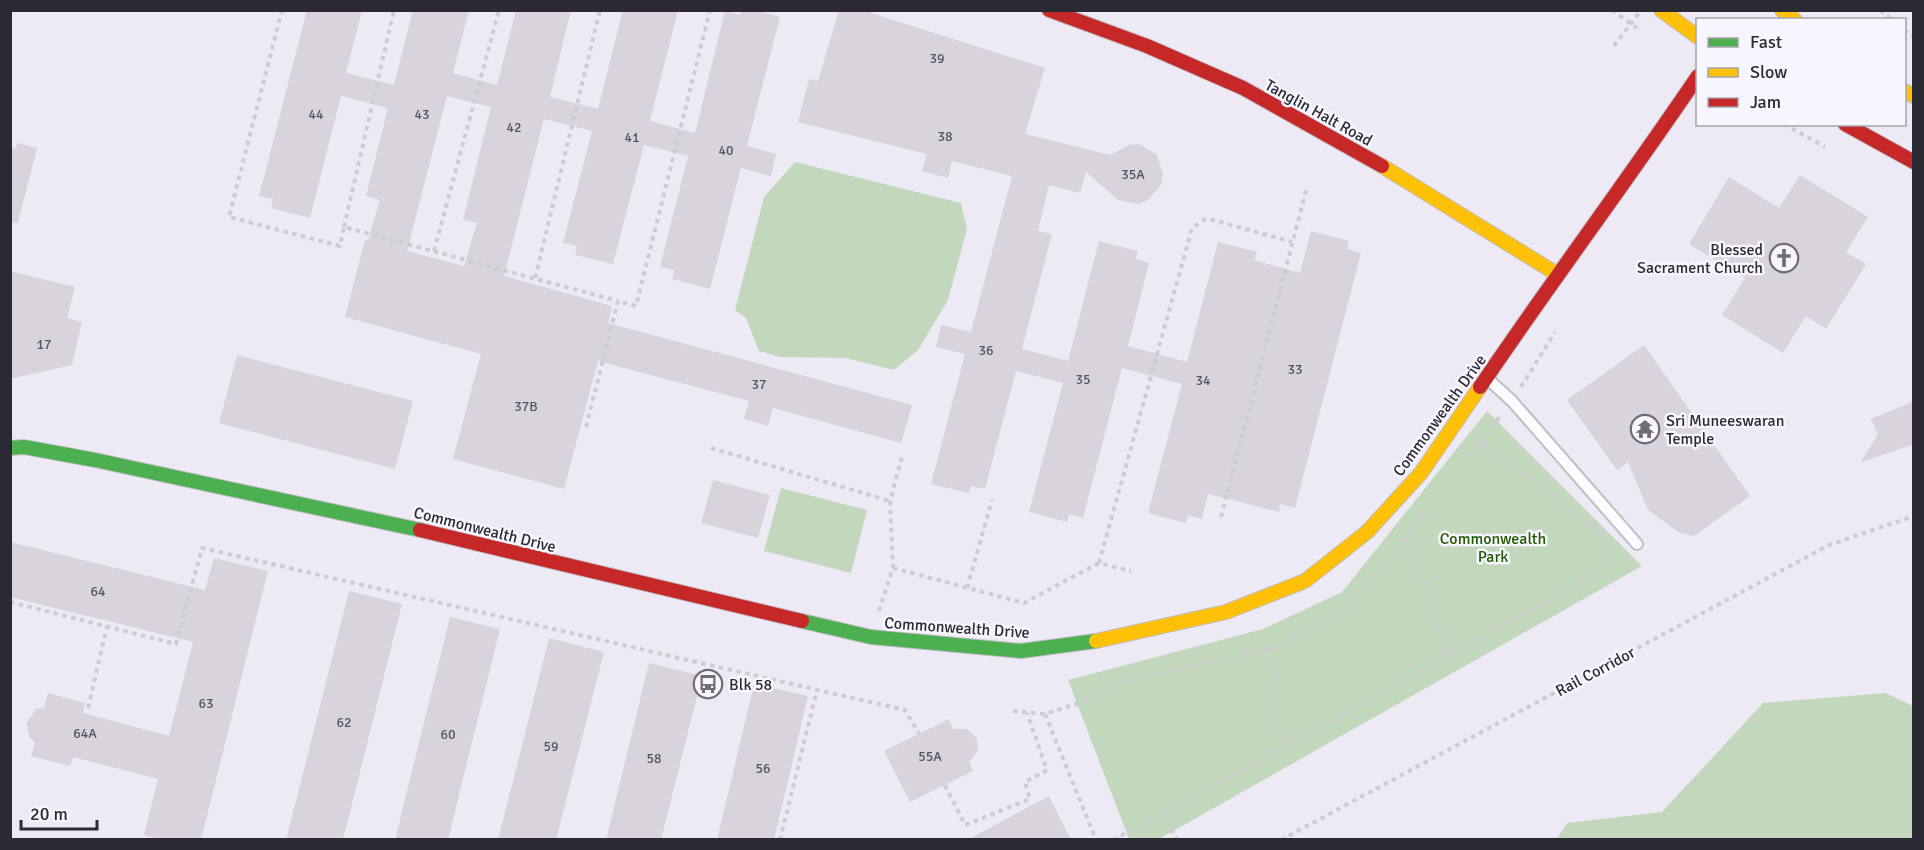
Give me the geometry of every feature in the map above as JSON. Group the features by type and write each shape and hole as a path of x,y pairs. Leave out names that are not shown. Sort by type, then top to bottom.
{"main road":[{"name":"Tanglin Halt Road","path":"1049,10 1129,38 1200,68 1304,119 1557,274"},
{"path":"1661,10 1696,36"},
{"name":"Commonwealth Drive","path":"10,448 24,447 95,460 335,510 871,637 1021,651 1094,642 1226,612 1305,581 1367,532 1420,473 1557,274 1619,193 1696,79"},
{"path":"1849,126 1914,162"}],"lane":[{"path":"1486,378 1512,401 1637,544"}],"path":[{"path":"282,10 229,217 340,246 394,10"},
{"path":"434,251 499,10"},
{"path":"535,278 600,10"},
{"path":"344,227 636,306 710,10"},
{"path":"1614,46 1641,10"},
{"path":"1221,517 1307,187"},
{"path":"1099,563 1192,228 1205,219 1213,220 1292,242"},
{"path":"586,427 618,301"},
{"path":"1113,840 1596,575 1606,559 1604,539 1599,531 1481,442"},
{"path":"711,448 890,501"},
{"path":"871,637 893,568 890,501 903,453"},
{"path":"967,588 992,500"},
{"name":"Rail Corridor","path":"1281,840 1829,545 1914,516"},
{"path":"1407,538 1450,656"},
{"path":"10,602 176,644 202,548 905,710 919,734"},
{"path":"893,568 1024,603 1099,563 1131,571"},
{"path":"88,708 107,626"},
{"path":"1270,648 1282,748"},
{"path":"780,840 817,690"},
{"path":"945,784 965,825 1030,799 1025,782 1047,770 1027,713"},
{"path":"1045,714 1096,840"},
{"path":"1163,813 1177,840"}],"green space":[{"path":"795,162 961,203 967,229 948,300 918,350 894,370 845,358 780,357 759,351 746,318 735,310 764,197"},
{"name":"Commonwealth Park","path":"1487,411 1642,566 1159,839 1129,839 1068,680 1263,629 1342,592"},
{"path":"781,488 867,510 851,573 764,551"},
{"path":"1886,693 1913,706 1913,839 1557,839 1567,823 1662,812 1763,703"}],"building":[{"path":"307,10 362,10 346,73 394,85 413,10 469,10 453,73 497,85 516,10 571,10 550,97 598,109 623,10 678,10 650,121 695,133 725,11 740,15 741,10 754,10 780,17 747,146 776,154 771,176 741,168 710,289 672,279 674,270 660,267 688,156 644,145 613,264 575,255 577,246 563,243 592,131 544,119 504,276 612,306 608,323 912,405 901,443 773,408 768,426 744,419 749,401 598,361 564,489 453,459 481,354 345,317 365,240 368,240 380,200 366,196 388,108 341,96 310,218 271,208 273,199 259,196","holes":["447,96 491,107 463,220 477,223 464,266 407,251"]},
{"path":"839,10 862,10 1045,68 1025,134 1110,155 1129,145 1139,144 1157,155 1163,174 1161,185 1148,200 1138,204 1118,200 1086,172 1080,193 1049,185 1038,231 1052,234 1022,349 1068,361 1099,241 1138,251 1136,259 1149,263 1128,346 1187,362 1218,242 1257,252 1254,260 1300,273 1311,231 1349,241 1347,249 1361,253 1295,508 1280,504 1279,512 1208,494 1202,519 1188,515 1186,523 1148,513 1182,384 1122,368 1083,518 1069,514 1067,522 1029,512 1063,383 1016,371 985,489 971,486 969,493 931,484 965,354 936,347 941,325 971,332 1012,176 952,161 948,178 922,171 927,154 798,122 809,79 818,81"},
{"path":"17,143 37,148 18,223 10,222 10,147 16,149"},
{"name":"Blessed Sacrament Church","path":"1800,175 1868,217 1846,252 1866,264 1826,329 1806,316 1783,353 1722,315 1745,278 1689,244 1729,177 1779,208"},
{"path":"10,271 75,287 67,318 82,322 72,365 10,379"},
{"name":"Sri Muneeswaran Temple","path":"1644,345 1750,496 1694,536 1678,532 1648,510 1628,462 1617,470 1567,400"},
{"path":"237,355 413,401 395,469 219,423"},
{"path":"1914,401 1914,444 1860,463 1878,434 1871,419"},
{"path":"713,480 770,495 758,538 701,523"},
{"path":"10,542 205,590 214,558 268,571 201,840 162,840 144,835 158,779 73,757 70,766 31,756 35,742 29,737 27,722 36,709 44,708 48,693 85,703 83,713 169,736 193,642 10,597"},
{"path":"349,591 402,604 343,840 286,840"},
{"path":"450,617 500,629 448,840 395,840"},
{"path":"549,638 604,652 556,840 498,840"},
{"path":"649,663 702,676 661,840 606,840"},
{"path":"754,684 808,696 774,840 717,840"},
{"path":"949,719 953,729 967,729 977,738 978,751 969,762 973,771 910,802 884,751"},
{"path":"1049,796 1071,840 967,840"}],"traffic: fast":[{"path":"10,448 24,447 95,460 420,530"},
{"path":"802,621 871,637 1021,651 1096,641"}],"traffic: slow":[{"path":"1661,10 1696,36"},
{"path":"1782,10 1792,18"},
{"path":"1906,92 1914,96"},
{"path":"1382,166 1557,274"},
{"path":"1096,641 1226,612 1305,581 1367,532 1421,473 1480,387"}],"traffic: jam":[{"path":"1049,10 1147,46 1243,88 1382,166"},
{"path":"1480,387 1696,79"},
{"path":"1849,126 1914,162"},
{"path":"420,530 802,621"}],"place":[{"name":"Blessed Sacrament Church","path":"1784,258"},
{"name":"Sri Muneeswaran Temple","path":"1645,429"},
{"name":"Blk 58","path":"708,684"}]}
